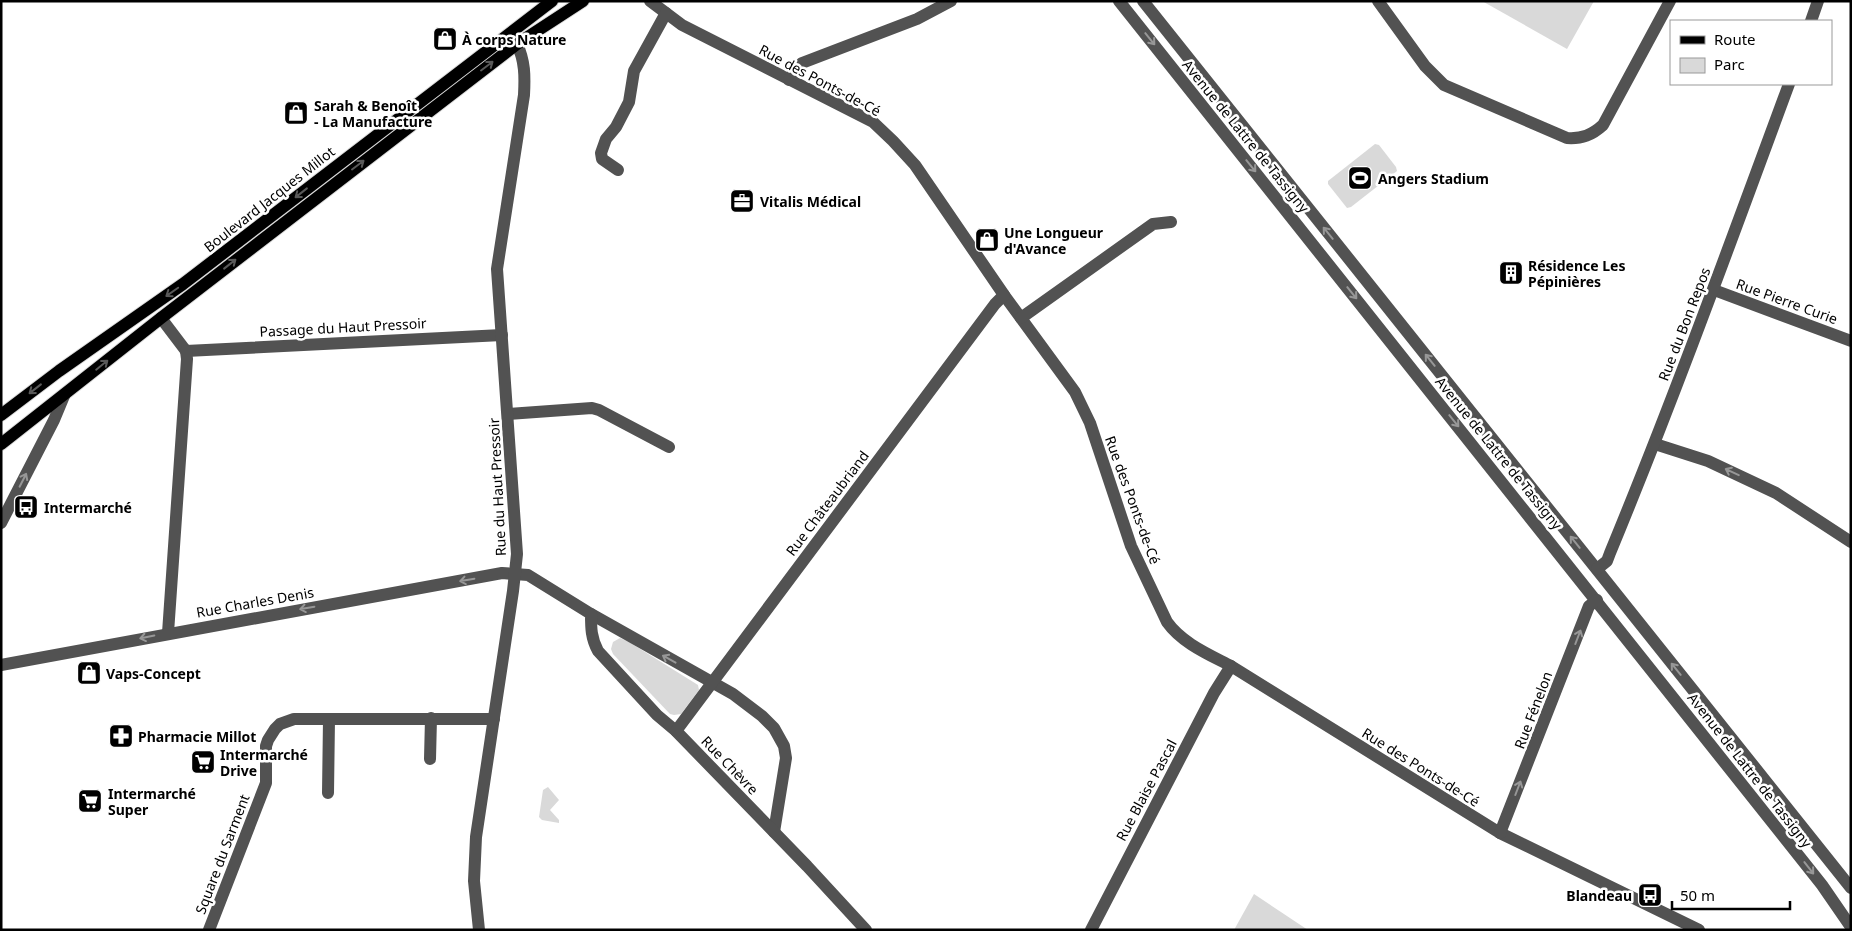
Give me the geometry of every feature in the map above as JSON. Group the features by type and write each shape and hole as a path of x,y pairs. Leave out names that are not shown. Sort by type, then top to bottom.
{"main road":[{"name":"Boulevard Jacques Millot","path":"1,415 58,371 183,284 535,8 552,1"},
{"name":"Boulevard Jacques Millot","path":"1,444 516,44 583,1"}],"street":[{"name":"Rue des Ponts-de-Cé","path":"650,1 682,24 873,122 893,140 915,165 1004,295 1075,392 1084,410 1130,546 1167,622 1174,631 1196,648 1230,666 1500,833 1699,930"},
{"path":"789,80 793,72 802,63 917,20 951,1"},
{"name":"Avenue de Lattre de Tassigny","path":"1119,1 1597,600 1822,885 1851,926"},
{"name":"Avenue de Lattre de Tassigny","path":"1143,1 1851,888"},
{"path":"1378,1 1425,66 1444,86 1567,138 1585,137 1598,130 1603,124 1670,1"},
{"path":"1811,20 1818,1"},
{"path":"618,170 602,159 601,153 606,139 616,127 629,102 634,71 666,14"},
{"name":"Rue du Haut Pressoir","path":"479,930 474,881 476,837 517,554 497,286 497,269 524,95 525,70 522,56 516,44"},
{"name":"Rue du Bon Repos","path":"1597,569 1607,560 1655,444 1714,290 1788,85"},
{"path":"1021,318 1154,224 1171,222"},
{"name":"Rue Pierre Curie","path":"1714,290 1851,341"},
{"name":"Rue Châteaubriand","path":"676,731 993,306 1004,295"},
{"path":"161,318 186,351 186,378 168,633"},
{"name":"Passage du Haut Pressoir","path":"186,351 502,334"},
{"name":"Boulevard Jacques Millot","path":"1,523 54,420 64,396"},
{"path":"508,414 592,408 669,447"},
{"path":"1655,444 1708,461 1776,493 1851,542"},
{"name":"Rue Charles Denis","path":"1,665 502,573 515,574"},
{"path":"515,574 528,575 542,582 591,614 733,694 762,716 774,728 784,746 786,758 774,832"},
{"name":"Rue Fénelon","path":"1500,833 1589,606 1597,600"},
{"name":"Rue Chèvre","path":"591,614 591,633 598,651 657,715 676,731 866,930"},
{"name":"Rue Blaise Pascal","path":"1091,930 1214,693 1230,666"},
{"path":"430,759 431,718"},
{"name":"Square du Sarment","path":"208,930 266,783 266,746 270,734 280,724 294,719 494,719"},
{"path":"328,794 329,719"}],"green space":[{"path":"1482,1 1594,1 1567,49"},
{"name":"Angers Stadium","path":"1375,144 1379,145 1397,171 1351,207 1347,208 1328,184 1328,181"},
{"path":"620,638 698,685 699,690 681,714 670,714 613,654 611,649 613,642"},
{"path":"548,787 559,800 550,810 559,820 559,823 542,820 539,817 543,790"},
{"path":"1254,894 1308,930 1234,930"}],"place":[{"name":"À corps Nature","path":"445,39"},
{"name":"Sarah & Benoît - La Manufacture","path":"296,113"},
{"name":"Angers Stadium","path":"1360,178"},
{"name":"Vitalis Médical","path":"742,201"},
{"name":"Une Longueur d'Avance","path":"987,240"},
{"name":"Résidence Les Pépinières","path":"1511,273"},
{"name":"Intermarché","path":"26,507"},
{"name":"Vaps-Concept","path":"89,673"},
{"name":"Pharmacie Millot","path":"121,736"},
{"name":"Intermarché Drive","path":"203,762"},
{"name":"Intermarché Super","path":"90,801"},
{"name":"Blandeau","path":"1650,895"}]}
